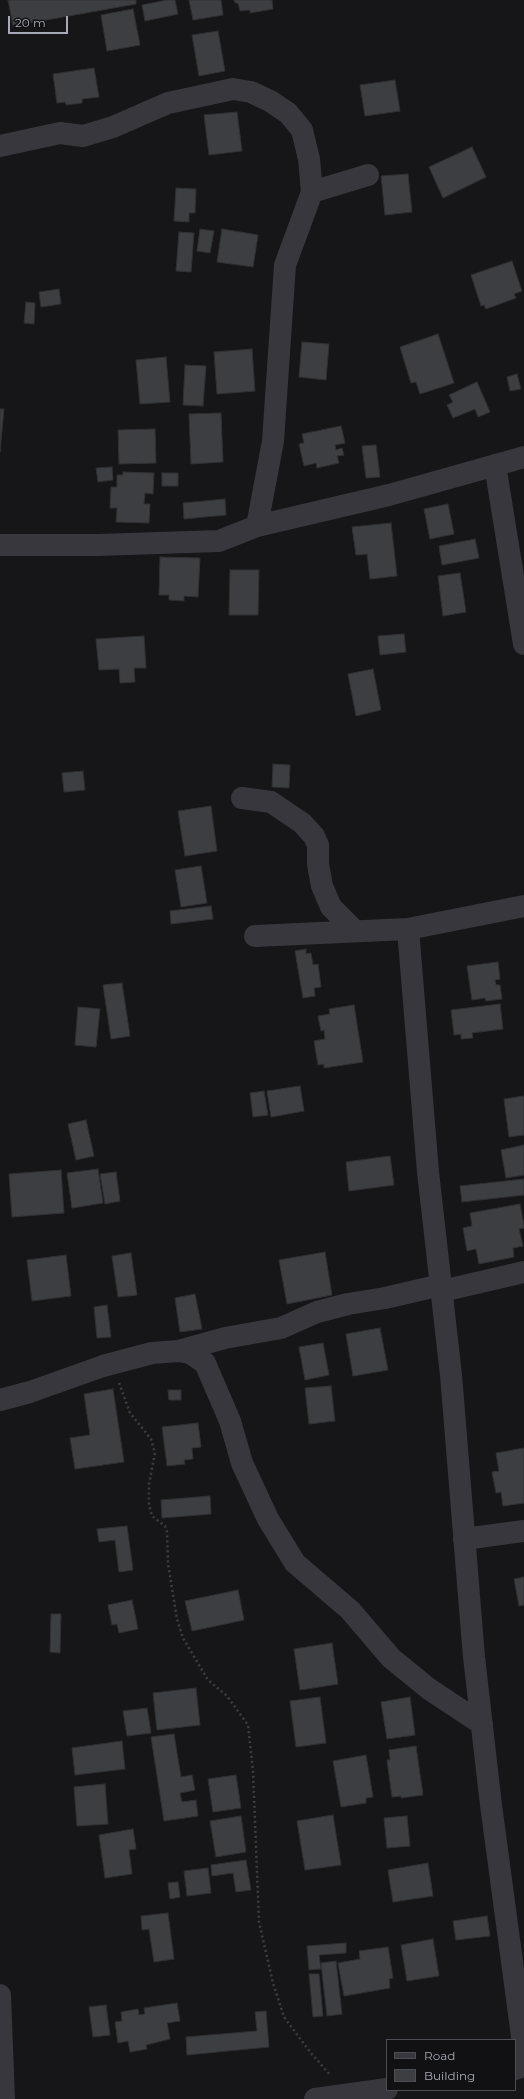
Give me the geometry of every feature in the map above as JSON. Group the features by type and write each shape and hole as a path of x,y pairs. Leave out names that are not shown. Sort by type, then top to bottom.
{"street":[{"path":"0,146 60,133 84,136 113,127 168,103 233,89 251,92 270,101 288,113 302,130 309,159 312,192 285,265 273,441 257,526"},
{"path":"312,192 368,175"},
{"path":"0,545 219,541 257,526 389,495 524,457"},
{"path":"495,465 524,644"},
{"path":"242,798 271,802 302,823 314,836 318,845 318,864 322,886 331,907 355,931"},
{"path":"254,936 408,929 524,906"},
{"path":"408,929 428,1172 442,1288 474,1657 491,1805 524,2051"},
{"path":"0,1400 30,1392 103,1366 152,1353 178,1351 225,1338 281,1328 317,1312 348,1304 524,1272"},
{"path":"178,1351 190,1353 205,1362 230,1421 242,1463 268,1518 295,1563 350,1610 391,1658 429,1689 482,1724"},
{"path":"464,1539 524,1531"},
{"path":"0,1995 4,2099"},
{"path":"330,2097 386,2089"}],"path":[{"path":"103,1366 121,1386 130,1413 151,1439 155,1453 149,1484 149,1505 152,1516 159,1519 167,1532 168,1564 177,1619 183,1638 208,1680 227,1696 248,1725 253,1778 259,1922 273,1983 284,2017 310,2052 330,2097"}],"building":[{"path":"8,0 136,0 136,4 13,26"},
{"path":"175,0 178,14 145,21 142,5"},
{"path":"189,0 221,0 223,15 193,20"},
{"path":"234,0 272,0 273,9 250,13 250,10 240,11 238,3 235,3"},
{"path":"133,9 140,45 107,51 101,15"},
{"path":"218,31 225,71 199,76 192,35"},
{"path":"94,68 99,97 82,99 82,103 66,105 65,102 57,103 53,74"},
{"path":"395,80 400,111 365,116 360,85"},
{"path":"237,112 242,151 209,155 204,115"},
{"path":"472,147 486,177 443,198 429,167"},
{"path":"408,174 412,212 385,215 381,176"},
{"path":"176,188 196,189 195,213 189,213 189,222 174,221"},
{"path":"200,229 214,231 210,253 197,251"},
{"path":"222,229 258,235 253,267 217,262"},
{"path":"179,232 194,233 191,272 176,271"},
{"path":"512,261 522,291 514,294 516,298 486,309 484,305 481,306 471,275"},
{"path":"59,289 61,304 41,307 39,292"},
{"path":"26,302 35,303 34,324 24,323"},
{"path":"438,334 454,383 420,394 416,382 411,383 400,347"},
{"path":"302,342 329,344 326,380 299,377"},
{"path":"252,349 255,391 217,394 214,352"},
{"path":"166,357 170,402 140,404 136,360"},
{"path":"185,365 206,366 203,406 183,405"},
{"path":"517,374 521,389 510,391 507,377"},
{"path":"477,382 490,412 478,417 475,409 453,418 447,405 453,402 449,395"},
{"path":"0,409 4,409 0,452"},
{"path":"221,413 223,462 191,464 189,414"},
{"path":"341,426 345,443 335,445 336,450 342,448 344,455 337,456 339,463 317,468 316,463 304,466 299,444 304,443 302,434"},
{"path":"155,429 156,463 119,464 118,430"},
{"path":"376,445 380,477 366,478 362,446"},
{"path":"112,467 113,480 98,482 96,468"},
{"path":"123,472 154,473 153,494 145,493 144,504 150,504 149,523 116,522 117,508 110,508 111,487 117,487 117,475 123,475"},
{"path":"162,473 178,473 178,486 162,486"},
{"path":"225,499 226,515 184,519 183,503"},
{"path":"448,504 454,534 430,539 424,509"},
{"path":"391,523 397,576 370,579 367,554 356,555 352,527"},
{"path":"475,539 479,558 442,565 439,546"},
{"path":"160,557 200,558 198,597 184,596 184,601 169,600 169,595 159,595"},
{"path":"230,570 259,570 258,615 229,615"},
{"path":"460,573 466,612 443,616 438,576"},
{"path":"404,634 406,652 380,655 378,636"},
{"path":"144,636 146,668 134,668 135,682 120,683 119,669 99,670 96,639"},
{"path":"373,669 381,710 356,716 348,674"},
{"path":"273,764 290,765 289,788 272,787"},
{"path":"83,771 85,790 64,792 62,773"},
{"path":"211,806 217,851 185,856 178,811"},
{"path":"201,866 207,903 181,907 175,870"},
{"path":"211,906 213,919 171,924 170,911"},
{"path":"306,949 306,954 311,953 313,965 318,964 321,987 314,988 315,996 303,998 295,951"},
{"path":"498,962 500,979 495,980 496,985 500,985 502,999 486,1001 485,998 472,1000 467,966"},
{"path":"122,983 130,1036 111,1039 103,985"},
{"path":"500,1004 503,1029 472,1033 473,1038 461,1039 461,1034 454,1035 451,1010"},
{"path":"354,1005 363,1062 324,1068 324,1064 318,1065 314,1041 325,1039 324,1030 321,1031 318,1016 330,1014 329,1009"},
{"path":"78,1007 100,1009 96,1047 75,1045"},
{"path":"300,1086 304,1111 271,1117 267,1091"},
{"path":"264,1091 268,1115 253,1117 250,1093"},
{"path":"524,1096 524,1135 509,1137 504,1099"},
{"path":"86,1120 94,1156 76,1160 68,1124"},
{"path":"524,1145 524,1175 506,1178 501,1150"},
{"path":"390,1156 394,1185 349,1191 346,1162"},
{"path":"98,1169 103,1203 72,1208 67,1173"},
{"path":"61,1170 64,1213 12,1217 9,1174"},
{"path":"116,1172 120,1201 105,1204 100,1174"},
{"path":"524,1179 524,1195 462,1202 460,1186"},
{"path":"520,1204 524,1228 519,1229 523,1246 513,1248 514,1257 479,1264 476,1249 467,1251 463,1228 472,1226 470,1213"},
{"path":"325,1252 332,1295 287,1304 279,1260"},
{"path":"131,1253 137,1295 118,1297 112,1256"},
{"path":"66,1255 71,1296 32,1301 27,1260"},
{"path":"195,1294 202,1329 180,1332 175,1298"},
{"path":"107,1305 111,1337 97,1338 94,1307"},
{"path":"380,1328 388,1370 353,1376 346,1334"},
{"path":"323,1343 329,1375 305,1380 299,1347"},
{"path":"331,1386 335,1421 309,1424 305,1388"},
{"path":"113,1389 124,1462 75,1469 70,1438 90,1435 84,1394"},
{"path":"168,1390 181,1390 181,1400 169,1400"},
{"path":"198,1423 201,1447 192,1448 193,1459 184,1460 185,1464 167,1466 162,1427"},
{"path":"524,1448 524,1503 503,1506 501,1492 496,1493 492,1472 499,1471 496,1453"},
{"path":"210,1496 211,1514 162,1518 161,1500"},
{"path":"127,1526 133,1570 119,1572 115,1540 99,1542 97,1529"},
{"path":"524,1577 524,1605 519,1606 514,1579"},
{"path":"238,1590 244,1620 192,1631 185,1601"},
{"path":"132,1600 138,1629 119,1633 117,1624 112,1625 108,1605"},
{"path":"51,1614 61,1614 60,1653 50,1652"},
{"path":"332,1643 338,1684 300,1690 294,1649"},
{"path":"196,1688 200,1725 157,1730 153,1693"},
{"path":"320,1697 326,1743 296,1747 290,1701"},
{"path":"410,1697 415,1735 387,1739 381,1702"},
{"path":"147,1708 151,1733 127,1736 123,1711"},
{"path":"174,1734 181,1777 192,1775 195,1790 180,1793 182,1802 196,1800 198,1816 164,1821 151,1737"},
{"path":"122,1741 125,1769 75,1775 72,1748"},
{"path":"416,1746 423,1795 401,1798 401,1796 392,1797 387,1760 390,1760 389,1750"},
{"path":"366,1755 373,1797 366,1798 366,1803 341,1807 333,1761"},
{"path":"236,1775 241,1808 213,1812 208,1779"},
{"path":"105,1784 108,1824 77,1826 74,1787"},
{"path":"333,1815 341,1865 305,1870 297,1821"},
{"path":"241,1816 246,1852 216,1857 210,1821"},
{"path":"407,1816 410,1846 387,1848 384,1818"},
{"path":"133,1829 136,1849 129,1850 132,1874 105,1878 99,1835"},
{"path":"246,1860 251,1890 236,1892 233,1873 212,1876 211,1865"},
{"path":"428,1863 433,1896 393,1902 388,1870"},
{"path":"208,1868 211,1893 187,1896 184,1871"},
{"path":"178,1882 180,1897 170,1899 168,1883"},
{"path":"168,1913 174,1959 154,1962 149,1929 142,1930 141,1916"},
{"path":"487,1916 490,1936 456,1940 453,1921"},
{"path":"433,1939 439,1976 407,1981 401,1945"},
{"path":"346,1943 346,1953 319,1955 321,1969 309,1970 307,1946"},
{"path":"388,1947 393,1978 389,1979 390,1988 344,1996 338,1963 360,1959 359,1951"},
{"path":"336,1961 342,2014 327,2016 321,1963"},
{"path":"309,1974 319,1974 323,2016 313,2017"},
{"path":"177,2003 180,2021 167,2023 170,2039 146,2045 147,2049 130,2052 128,2041 118,2043 115,2022 122,2021 121,2012 138,2009 139,2015 145,2014 144,2008"},
{"path":"106,2005 110,2035 93,2037 89,2007"},
{"path":"266,2011 269,2047 187,2055 186,2037 257,2031 255,2012"}]}
